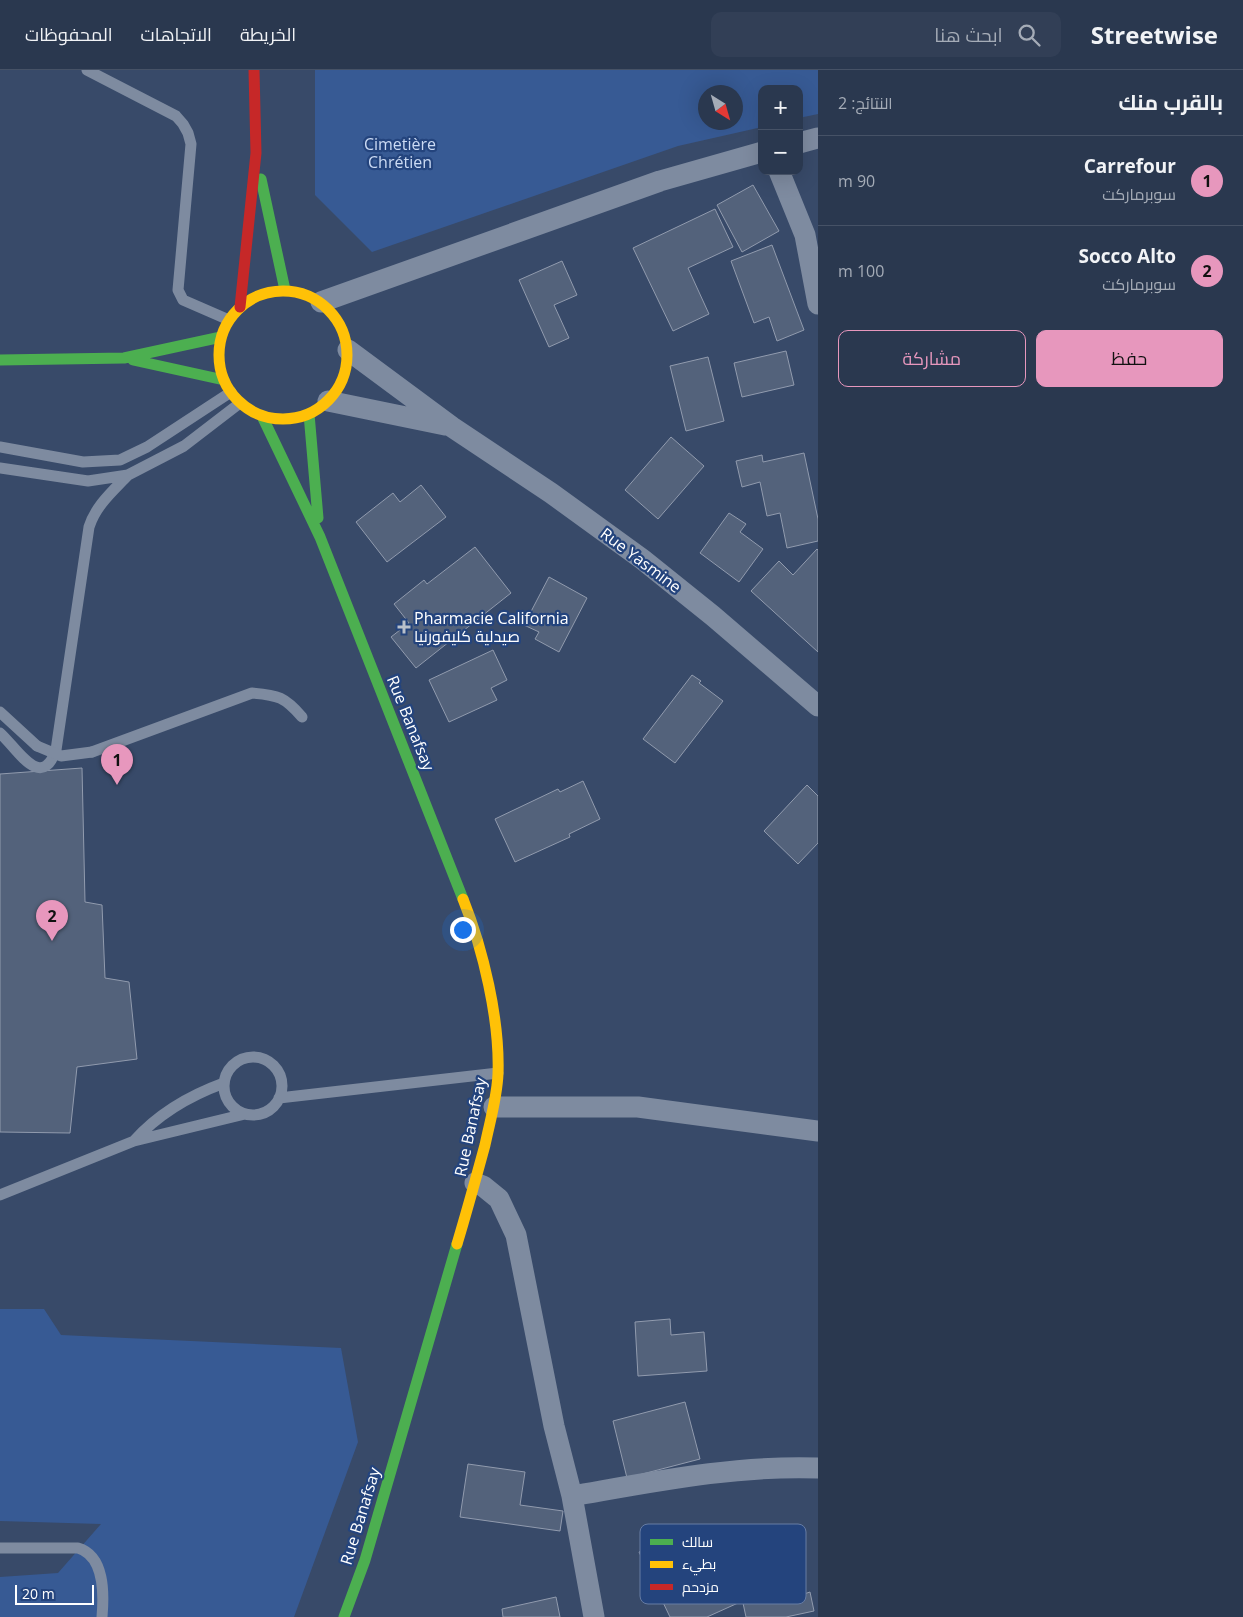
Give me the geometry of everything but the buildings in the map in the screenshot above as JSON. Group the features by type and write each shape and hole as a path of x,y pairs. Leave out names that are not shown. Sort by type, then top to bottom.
{"main road":[{"path":"240,307 256,153 254,70"},
{"path":"256,153 285,290"},
{"path":"285,290 304,293 321,302 335,315 344,331 348,350 347,368 340,386 328,401 309,414 286,419 262,416 240,403 224,380 219,360 221,337 229,320 240,307 261,294 285,290"},
{"path":"0,360 124,358 221,337"},
{"path":"124,358 224,380"},
{"name":"Rue Banafsay","path":"309,414 320,537"},
{"name":"Rue Banafsay","path":"262,416 320,537 467,909 485,968 493,1013 498,1074 494,1107 475,1183 365,1560 344,1617"}],"street":[{"path":"803,142 818,138"},
{"path":"321,302 660,181 758,153"},
{"path":"781,175 805,235 818,304"},
{"name":"Rue Yasmine","path":"348,350 452,427 551,492 642,559 713,616 818,706"},
{"name":"Rue Yasmine","path":"328,401 452,427"},
{"path":"494,1107 638,1107 818,1131"},
{"path":"475,1183 483,1186 499,1200 516,1235 554,1426 572,1496 594,1617"},
{"path":"572,1496 678,1477 789,1467 818,1468"}],"lane":[{"path":"87,70 165,109 183,124 191,144 178,290 183,300 188,303 229,320"},
{"path":"0,447 83,462 120,460 147,447 231,392"},
{"path":"0,733 31,766 40,768 49,765 56,750 89,527 93,514 128,475 184,446 240,403"},
{"path":"0,468 88,481 128,475"},
{"path":"0,712 37,746 61,756 92,752 252,693 272,694 289,702 302,717"},
{"path":"0,1195 134,1142 245,1114 265,1112 279,1098 282,1089 281,1078 277,1069 270,1062 261,1058 241,1059 230,1069 224,1083 225,1093 229,1102 236,1110 245,1114"},
{"path":"279,1098 498,1074"},
{"path":"134,1142 147,1127 199,1092 224,1083"},
{"path":"0,1548 78,1548 84,1550 92,1556 102,1581 102,1617"}],"green space":[{"name":"Cimetière Chrétien","path":"315,70 818,70 818,114 803,117 803,85 758,85 758,128 678,146 372,252 315,195"},
{"path":"0,1309 44,1309 61,1335 341,1348 358,1442 294,1617 0,1617 0,1577 58,1573 101,1524 0,1521"}],"traffic: fast":[{"path":"261,179 285,290"},
{"path":"0,360 124,358 221,337"},
{"path":"133,360 224,380"},
{"path":"309,414 318,518"},
{"path":"262,416 320,537 463,899"},
{"path":"344,1617 365,1560 457,1244"}],"traffic: slow":[{"path":"283,291 296,292 308,296 328,310 342,330 346,342 347,355 346,368 342,380 328,400 308,414 296,418 283,419 270,418 258,414 238,400 224,380 220,368 219,355 220,342 224,330 238,310 258,296 270,292 283,291"},
{"path":"457,1244 485,1145 495,1101 498,1074 496,1031 489,985 477,940 463,899"}],"traffic: jam":[{"path":"240,307 256,153 254,70"}],"place":[{"name":"Pharmacie California صيدلية كليفورنيا","path":"404,627"},
{"name":"Carrefour","path":"117,785"},
{"name":"Socco Alto","path":"52,941"}]}
